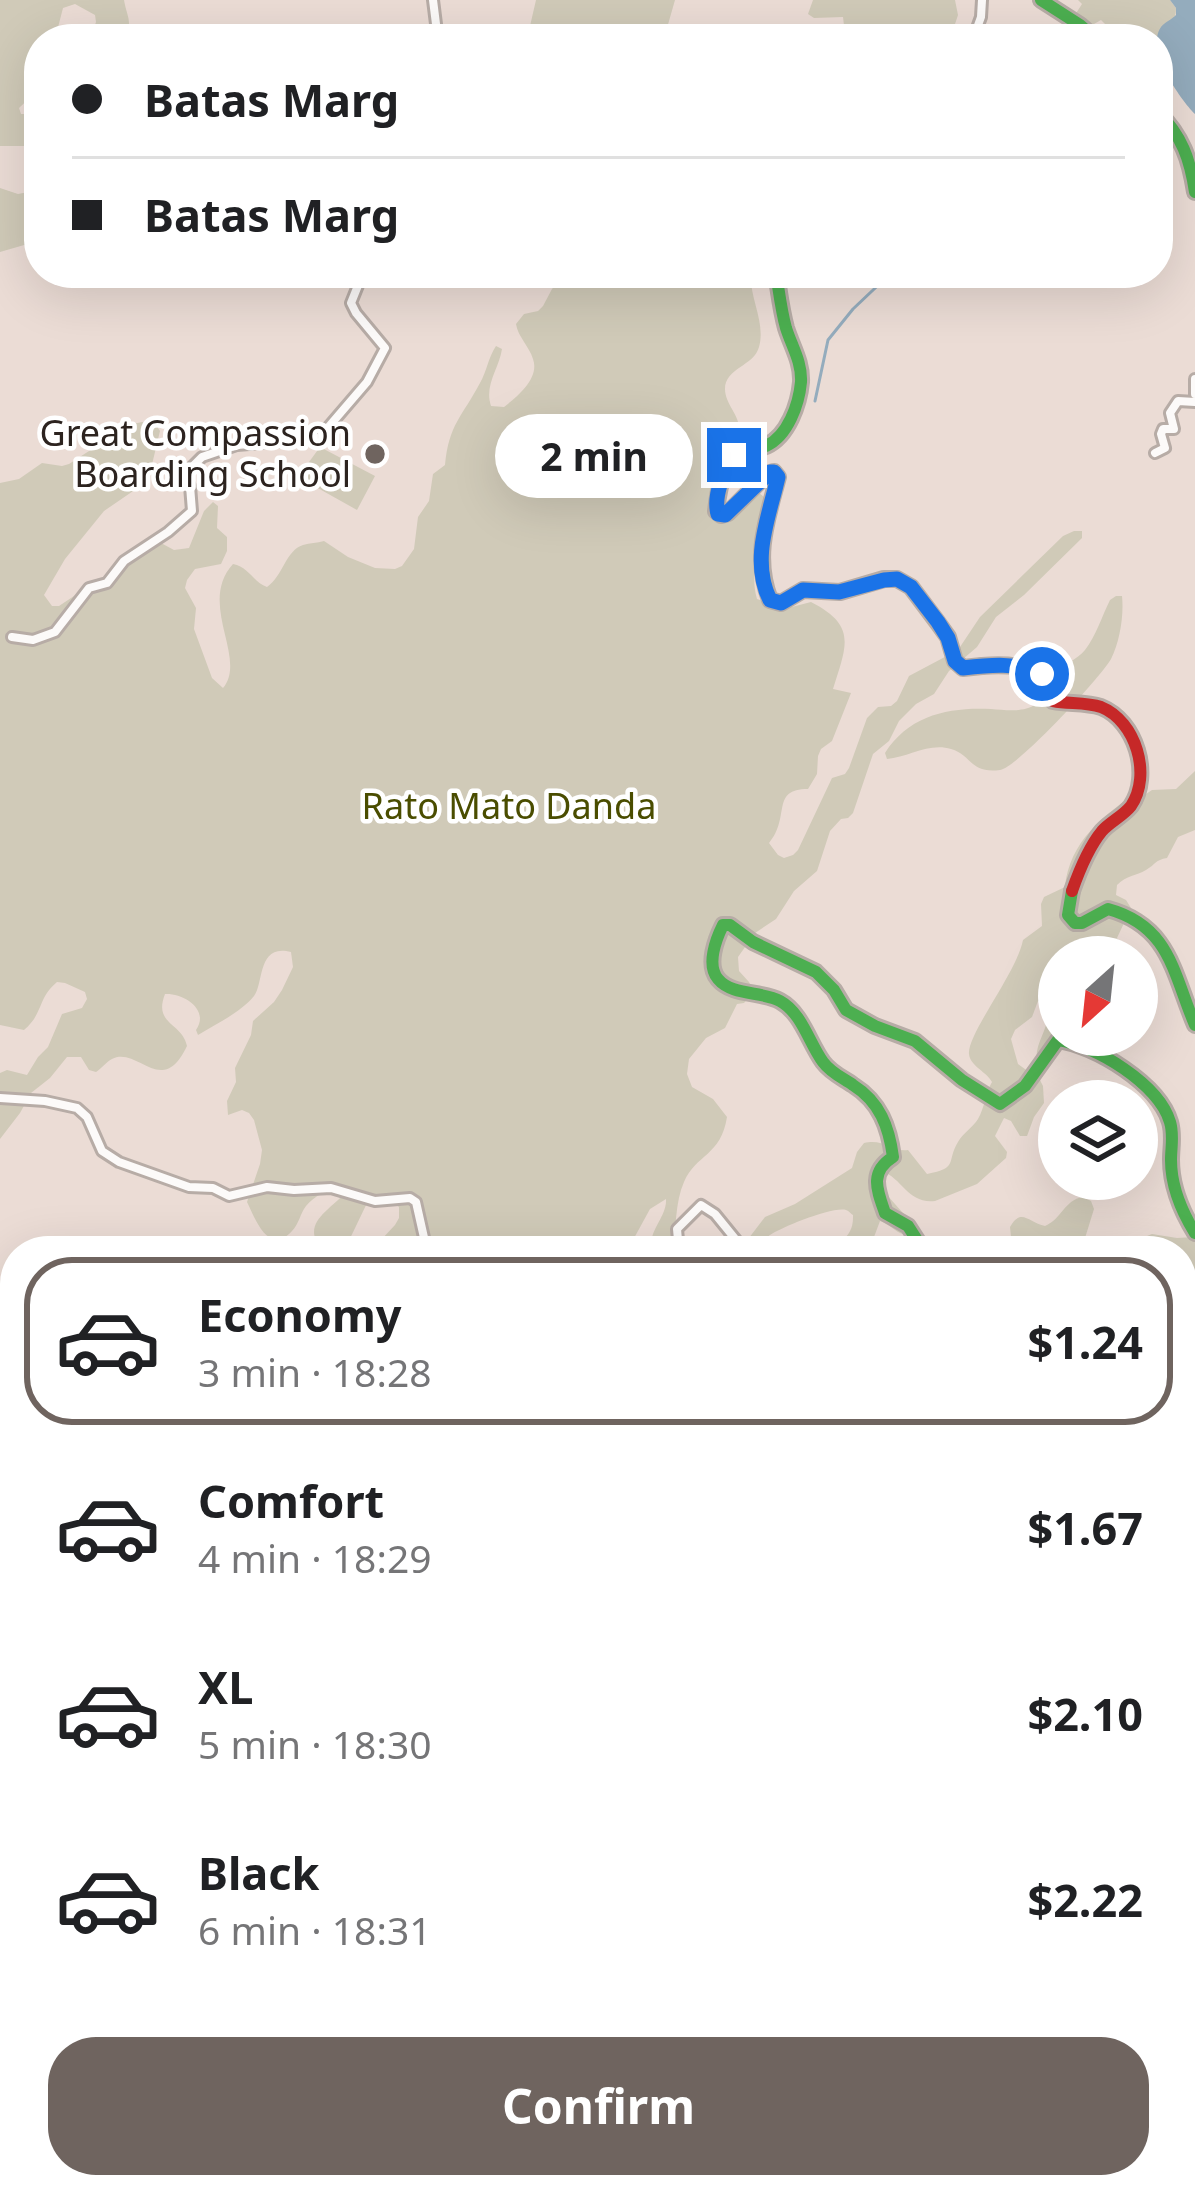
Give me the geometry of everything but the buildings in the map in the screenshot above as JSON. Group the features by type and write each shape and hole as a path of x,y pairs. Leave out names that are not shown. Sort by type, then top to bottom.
{"street":[{"path":"1041,0 1078,24"},
{"path":"1173,128 1189,152 1195,192"},
{"path":"12,637 33,640 55,632 89,588 107,583 124,561 192,511 190,486 183,476 202,457 237,445 320,438 367,382 385,348 351,303 357,288"},
{"path":"779,288 787,333 802,374 798,394 776,439 732,457 716,511 728,514 774,472 778,477 762,541 770,600 781,603 803,590 839,592 897,579 911,587 938,622 963,668 998,665 1033,670 1050,682 1053,701 1099,707 1119,720 1138,754 1136,795 1094,843 1068,902 1068,915 1082,923 1108,909 1142,920 1171,959 1195,1025"},
{"path":"1155,453 1166,448 1161,434 1174,429 1170,417 1178,401 1195,398 1195,379"},
{"path":"915,1236 881,1205 876,1172 893,1157 891,1136 878,1107 824,1064 789,1007 778,999 734,990 715,976 711,970 723,925 816,972 846,1010 914,1041 1000,1104 1015,1097 1058,1040 1112,1062 1152,1091 1171,1122 1172,1171 1195,1233"},
{"path":"0,1098 77,1108 102,1151 138,1170 189,1187 213,1188 229,1196 267,1187 332,1188 375,1201 410,1198 416,1202 424,1236"},
{"path":"677,1236 676,1229 701,1205 733,1236"}],"green space":[{"path":"0,0 124,0 128,24 95,24 95,15 75,4 63,8 59,24 24,24 24,103 19,108 24,114 24,146 0,146"},
{"path":"536,0 675,0 668,24 530,24"},
{"path":"813,0 955,0 958,15 955,24 844,24 843,17 808,14"},
{"path":"1078,0 1170,0 1176,11 1166,24 1105,24 1101,20 1081,24 1073,18 1082,4"},
{"path":"0,188 24,193 24,245 0,252"},
{"name":"Rato Mato Danda","path":"752,288 761,338 752,359 726,382 739,433 717,481 713,513 715,520 730,521 758,492 764,497 754,573 757,599 784,609 811,602 836,620 844,649 833,689 851,693 832,741 821,749 817,774 808,789 796,790 785,799 769,843 784,858 798,850 832,778 849,768 867,718 878,707 897,701 909,676 958,650 980,617 1063,536 1082,531 1082,538 996,617 977,647 949,671 934,694 899,721 889,741 873,754 853,813 830,831 817,871 794,891 776,919 755,933 738,957 739,971 754,992 737,1004 725,1028 706,1038 689,1059 692,1087 713,1099 727,1117 719,1140 684,1182 674,1236 652,1236 666,1199 650,1209 635,1236 385,1236 399,1218 399,1207 386,1197 374,1197 351,1236 315,1236 315,1226 345,1193 338,1183 309,1202 286,1236 268,1236 247,1202 262,1150 254,1120 242,1110 228,1115 227,1101 253,1021 274,1002 293,967 291,952 272,953 254,996 198,1035 197,1010 187,1000 165,994 165,1018 187,1046 178,1061 159,1070 122,1057 96,1072 81,1057 67,1057 31,1093 0,1139 0,1073 27,1075 48,1047 62,1014 82,1008 87,999 85,992 57,982 24,1030 0,1025 0,483 19,479 42,463 69,464 129,425 156,425 160,431 149,477 104,511 65,559 44,595 52,606 59,606 105,584 134,548 161,543 174,550 189,548 204,511 213,502 218,506 217,528 227,537 227,551 221,564 195,569 185,588 196,608 194,629 212,678 223,688 230,662 220,596 233,564 267,587 297,548 324,541 375,568 402,566 414,549 418,517 429,501 433,474 445,465 453,430 496,346 502,349 491,384 491,406 504,407 526,386 534,366 516,324 524,314 538,311 552,289"},
{"path":"320,447 375,476 357,510 298,477"},
{"path":"1116,596 1122,596 1122,620 1111,659 1058,720 1009,765 983,769 943,747 887,759 885,753 895,740 931,716 960,710 1020,710 1036,704 1060,671 1085,650"},
{"path":"1195,771 1195,830 1178,837 1167,858 1117,885 1116,895 1131,908 1118,936 1038,936 1038,1001 1032,1017 1011,1039 1018,1064 1040,1080 1038,1111 1027,1136 1020,1136 1004,1118 995,1136 1006,1158 977,1184 935,1201 918,1199 882,1171 878,1179 910,1221 909,1235 880,1221 874,1236 846,1236 853,1215 839,1210 769,1236 750,1236 765,1217 852,1168 864,1143 908,1150 927,1174 948,1167 958,1142 978,1119 992,1082 970,1058 970,1045 1023,940 1042,926 1044,897 1065,887 1073,856 1091,831 1141,790 1137,800 1152,790 1176,789"},
{"path":"1076,1200 1089,1200 1094,1209 1086,1236 1011,1236 1010,1227 1018,1218 1045,1226"}],"water":[{"path":"1170,0 1195,0 1195,114 1173,86 1173,24 1165,24 1176,15"}],"waterway":[{"path":"815,401 828,340 875,288"}],"traffic: fast":[{"path":"1041,0 1078,24"},
{"path":"1173,130 1184,149 1195,192"},
{"path":"778,288 800,368 798,400 774,441 733,456 722,478 716,511 728,513 774,472 778,477 762,553 770,600 781,603 803,590 840,592 897,579 911,587 948,637 955,661 963,668 982,666"},
{"path":"1072,891 1068,915 1075,923 1108,909 1129,917 1157,939 1195,1025"},
{"path":"914,1236 908,1226 885,1213 882,1205 878,1175 893,1157 876,1107 826,1066 788,1006 731,988 718,979 712,959 723,925 816,972 846,1010 915,1041 1000,1104 1025,1086 1058,1040 1090,1050 1124,1069 1164,1108 1172,1132 1173,1179 1195,1233"}],"traffic: jam":[{"path":"982,666 1026,669 1050,682 1053,701 1101,707 1123,724 1137,750 1137,793 1128,810 1097,838 1072,891"}],"place":[{"name":"Great Compassion Boarding School","path":"375,454"}],"route":[{"path":"734,455 720,488 718,514 733,510 770,472 778,477 762,541 770,600 781,603 803,590 839,592 897,579 911,587 938,622 963,668 998,665 1042,674"}]}
